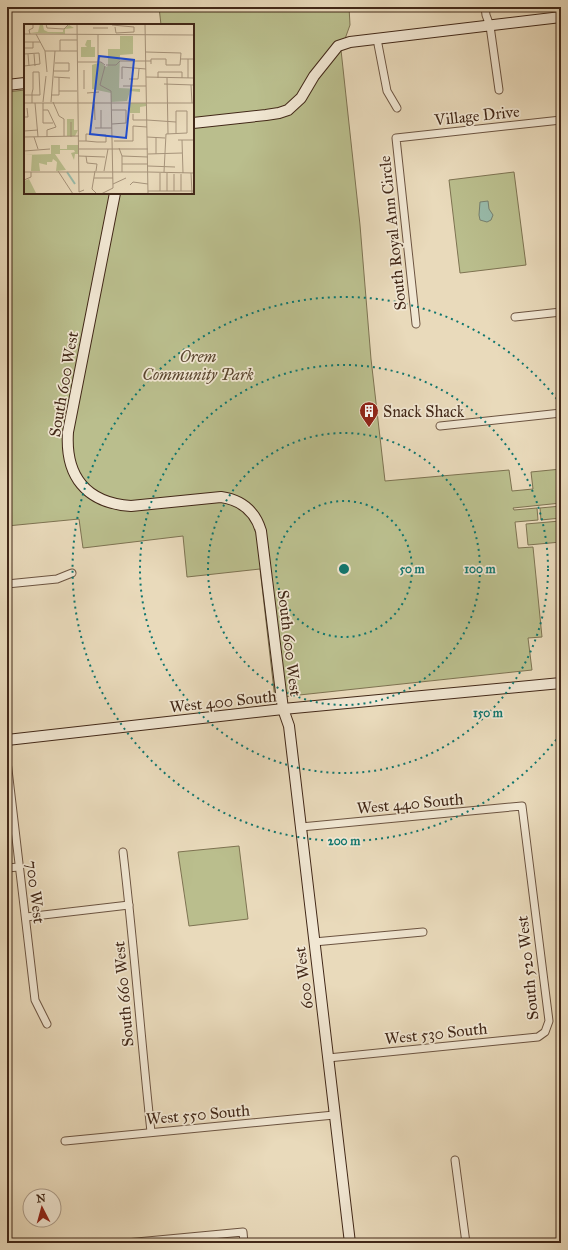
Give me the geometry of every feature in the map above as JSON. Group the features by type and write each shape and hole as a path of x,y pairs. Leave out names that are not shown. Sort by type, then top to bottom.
{"street":[{"path":"485,7 490,26 499,90"},
{"path":"194,123 266,115 288,110 301,98 314,76 338,46 350,42 561,17"},
{"path":"377,39 387,91 397,108"},
{"path":"7,85 24,83"},
{"name":"Village Drive","path":"396,138 561,120"},
{"name":"South Royal Ann Circle","path":"396,138 416,324"},
{"name":"South 600 West","path":"114,194 68,432 67,447 70,464 74,474 98,499 114,504 131,506 221,497 229,498 242,503 252,513 261,531 283,709"},
{"path":"515,317 561,312"},
{"path":"440,426 561,413"},
{"path":"7,584 57,579 72,572"},
{"name":"West 400 South","path":"7,740 283,709 561,683"},
{"name":"600 West","path":"283,709 288,726 301,827 350,1243"},
{"name":"700 West","path":"7,761 35,1000 47,1024"},
{"name":"West 440 South","path":"301,827 522,806"},
{"name":"South 520 West","path":"522,806 549,1021 544,1032"},
{"name":"South 660 West","path":"123,852 150,1132"},
{"path":"7,868 19,867"},
{"path":"26,917 129,905"},
{"path":"314,942 422,932"},
{"name":"West 530 South","path":"328,1058 538,1037 544,1032"},
{"name":"West 550 South","path":"64,1141 334,1115"},
{"path":"455,1160 466,1243"},
{"path":"126,1243 243,1232 244,1243"}],"green space":[{"name":"Orem Community Park","path":"159,7 349,7 350,25 341,50 360,225 371,359 385,481 509,470 512,491 533,489 531,472 561,469 561,503 513,508 514,510 537,508 538,520 515,522 518,548 533,547 542,637 528,638 532,670 290,696 275,699 260,569 187,577 183,536 83,548 79,519 7,526 7,92 24,90 24,194 194,194 194,24 161,24"},
{"path":"514,172 526,265 460,273 449,180"},
{"path":"561,506 561,518 541,520 540,508"},
{"path":"560,521 561,542 528,545 526,524"},
{"path":"239,846 248,919 189,926 178,852"}],"shaded area":[{"path":"488,201 489,209 493,215 491,220 487,222 480,220 479,215 480,202"}],"place":[{"name":"Snack Shack","path":"369,428"}]}
